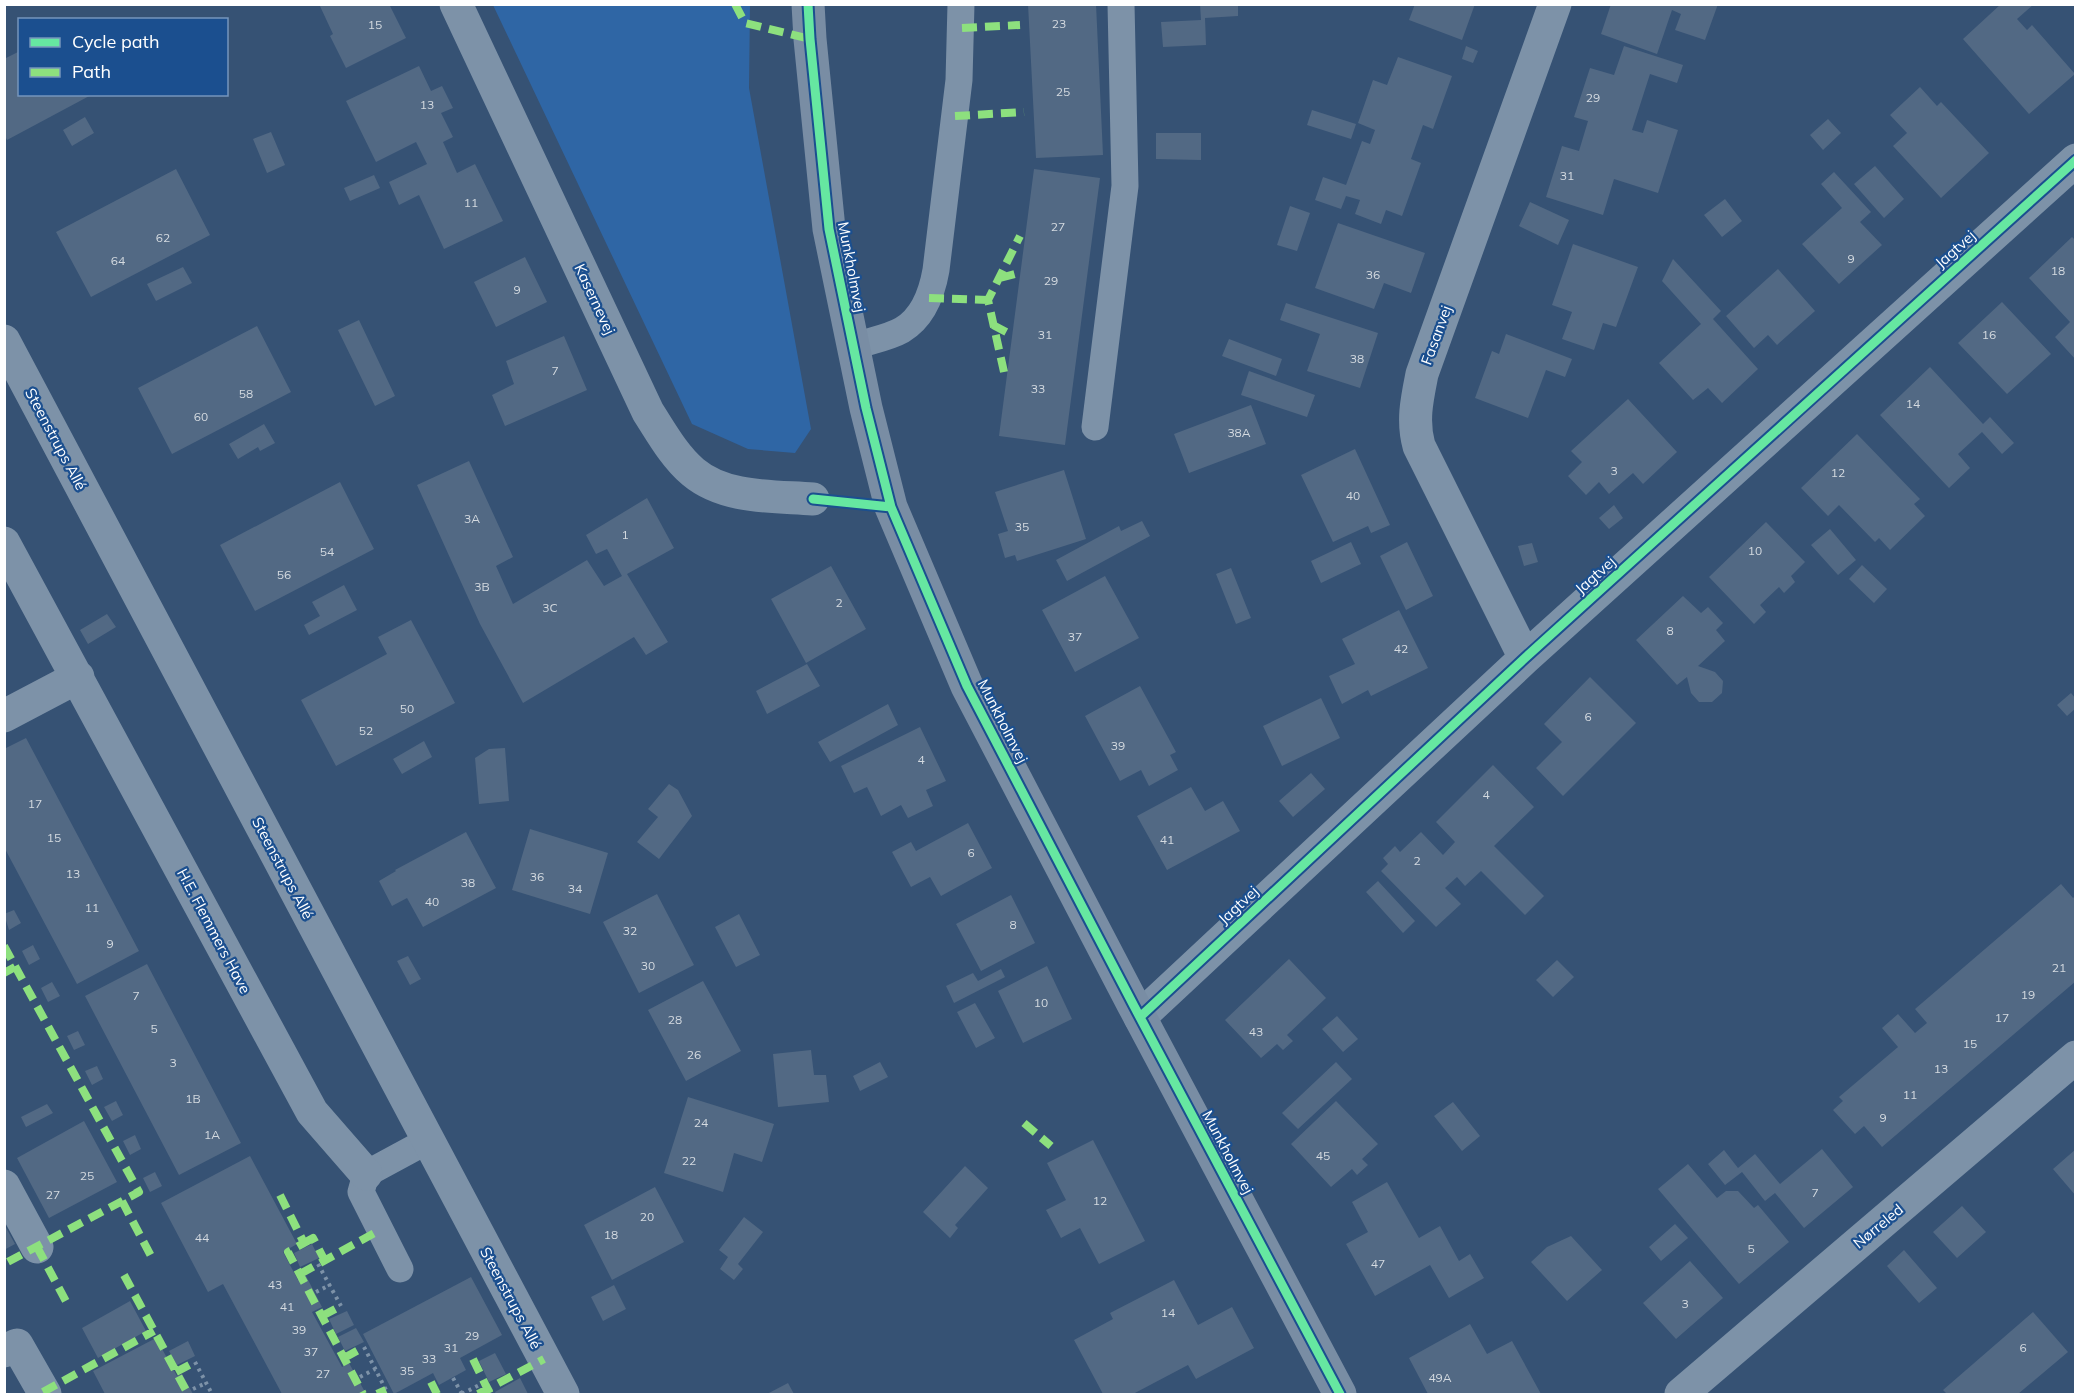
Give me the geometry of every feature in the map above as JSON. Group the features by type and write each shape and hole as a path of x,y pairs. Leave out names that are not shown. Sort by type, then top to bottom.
{"street":[{"name":"Kasernevej","path":"456,4 648,412 676,452 693,472 715,485 741,494 813,499"},
{"name":"Munkholmvej","path":"808,4 829,229 853,346 891,507 967,686 1340,1395"},
{"name":"Fasanvej","path":"1525,658 1419,446 1414,412 1422,374 1555,4"},
{"name":"Jagtvej","path":"1140,1017 1525,658 2076,160"},
{"name":"Steenstrups Allé","path":"4,341 14,382 563,1395"},
{"name":"H.E. Flemmers Have","path":"4,543 312,1112 366,1174"},
{"path":"4,716 78,677"},
{"name":"Nørreled","path":"1681,1395 2076,1057"},
{"path":"4,1186 37,1247"},
{"path":"11,1348 45,1395"}],"lane":[{"path":"853,346 902,329 928,302 933,285 960,80 961,4"},
{"path":"1095,427 1125,186 1121,4"},
{"path":"400,1269 361,1192 366,1174 427,1141"}],"path":[{"path":"318,1264 341,1306"},
{"path":"316,1292 330,1285"},
{"path":"364,1347 386,1390"},
{"path":"195,1362 212,1395"},
{"path":"360,1377 375,1369"},
{"path":"453,1378 462,1394 485,1382"},
{"path":"193,1389 206,1383"}],"shaded area":[{"path":"493,5 750,5 749,88 811,429 795,453 748,449 692,424"}],"building":[{"path":"319,4 389,4 406,38 346,68 330,36 333,34"},
{"path":"1028,4 1096,4 1103,155 1036,158"},
{"path":"1200,4 1238,4 1238,16 1205,18 1206,45 1163,47 1161,22 1201,20"},
{"path":"1415,4 1475,4 1462,40 1409,20"},
{"path":"1611,4 1718,4 1705,40 1675,30 1681,14 1672,10 1657,54 1601,34"},
{"path":"2001,4 2034,4 2017,19 2027,30 2032,25 2075,74 2029,114 1963,39"},
{"path":"1466,46 1478,51 1473,63 1462,59"},
{"path":"1624,46 1683,65 1677,83 1650,74 1632,130 1643,133 1647,120 1678,130 1658,193 1614,179 1603,215 1546,197 1562,146 1579,151 1588,121 1574,117 1590,68 1614,75"},
{"path":"18,52 18,96 89,96 7,140 4,134 4,59"},
{"path":"1398,57 1452,76 1433,129 1423,125 1411,159 1421,163 1402,216 1386,210 1381,224 1355,214 1360,200 1346,196 1341,209 1315,200 1323,177 1346,185 1362,141 1370,144 1375,130 1358,123 1373,80 1387,85"},
{"path":"419,66 431,91 442,86 453,108 441,113 453,137 443,142 457,173 475,164 503,221 444,249 419,195 399,205 389,182 427,164 416,142 376,162 346,101"},
{"path":"1920,87 1937,106 1941,102 1989,153 1941,198 1893,146 1907,133 1890,115"},
{"path":"1312,110 1356,124 1351,139 1307,125"},
{"path":"85,117 94,133 72,146 63,130"},
{"path":"1828,119 1841,133 1823,150 1810,135"},
{"path":"271,132 285,165 267,173 253,139"},
{"path":"1156,133 1201,133 1201,160 1156,159"},
{"path":"1875,166 1904,199 1884,218 1854,184"},
{"path":"176,169 210,235 91,297 56,232"},
{"path":"1034,169 1100,178 1065,445 999,436"},
{"path":"1834,172 1871,212 1860,222 1882,245 1839,284 1802,244 1842,208 1821,184"},
{"path":"374,175 380,188 350,201 344,188"},
{"path":"1725,199 1742,221 1722,237 1704,215"},
{"path":"1530,202 1569,220 1558,245 1519,226"},
{"path":"1290,206 1310,213 1297,251 1277,245"},
{"path":"1338,223 1425,253 1411,293 1384,283 1374,309 1315,288"},
{"path":"2072,237 2076,241 2076,360 2055,337 2070,322 2029,278"},
{"path":"1573,244 1638,267 1616,327 1603,323 1594,350 1562,339 1572,312 1552,305"},
{"path":"525,257 547,302 496,327 474,282"},
{"path":"1673,259 1721,311 1713,319 1758,369 1722,403 1708,388 1693,400 1659,363 1701,324 1662,281"},
{"path":"183,267 192,283 156,301 147,284"},
{"path":"1778,269 1815,311 1777,345 1768,335 1754,348 1726,316"},
{"path":"2002,302 2051,354 2007,394 1958,343"},
{"path":"1286,303 1378,333 1360,388 1307,371 1320,334 1280,320"},
{"path":"359,320 395,396 375,406 338,330"},
{"path":"257,326 291,392 172,454 138,388"},
{"path":"1506,334 1572,359 1565,377 1546,370 1528,418 1475,398 1492,351 1499,354"},
{"path":"564,336 587,390 505,426 492,395 514,384 506,361"},
{"path":"1229,339 1282,359 1276,376 1222,356"},
{"path":"1930,367 1983,424 1990,417 2014,443 2002,454 1982,432 1958,454 1970,468 1949,488 1880,415"},
{"path":"1249,371 1315,395 1307,417 1241,395"},
{"path":"1628,399 1677,452 1643,484 1633,473 1609,494 1599,482 1586,495 1568,476 1582,462 1571,451"},
{"path":"1251,405 1266,444 1189,473 1174,434"},
{"path":"264,424 275,443 260,451 258,447 238,459 229,444"},
{"path":"1857,434 1920,499 1914,504 1925,516 1890,550 1879,538 1875,542 1839,505 1828,516 1801,488"},
{"path":"1355,449 1390,525 1371,533 1368,526 1333,542 1301,475"},
{"path":"469,461 513,557 496,566 513,604 587,560 604,586 622,576 607,549 596,554 586,535 647,498 674,548 627,574 668,642 646,655 634,637 523,703 480,624 417,485"},
{"path":"1064,470 1086,539 1017,561 1015,555 1005,558 998,534 1008,531 995,492"},
{"path":"340,482 374,549 255,611 220,545"},
{"path":"1614,505 1623,518 1609,529 1599,518"},
{"path":"1142,521 1150,536 1067,581 1056,560 1119,526 1121,531"},
{"path":"1766,522 1805,562 1791,576 1795,582 1784,593 1779,587 1760,605 1766,612 1754,624 1709,577"},
{"path":"1830,529 1856,560 1838,575 1811,545"},
{"path":"1351,542 1361,564 1321,583 1311,561"},
{"path":"1407,542 1433,596 1406,610 1380,556"},
{"path":"1532,543 1538,562 1524,566 1518,546"},
{"path":"1862,565 1887,589 1874,603 1849,579"},
{"path":"831,566 866,629 806,663 771,599"},
{"path":"1231,568 1251,618 1236,624 1216,574"},
{"path":"1105,576 1139,638 1075,672 1042,610"},
{"path":"344,585 357,610 309,635 304,625 320,616 312,602"},
{"path":"1683,596 1701,613 1708,607 1723,623 1716,630 1725,641 1698,666 1715,672 1723,681 1722,693 1712,702 1699,702 1691,693 1687,677 1677,685 1636,640"},
{"path":"1399,610 1428,668 1371,696 1368,690 1342,704 1329,676 1355,664 1342,639"},
{"path":"107,614 116,627 88,644 80,630"},
{"path":"411,620 455,703 336,766 301,700 387,654 378,637"},
{"path":"807,664 820,686 767,714 756,691"},
{"path":"1590,677 1636,723 1563,796 1536,768 1562,742 1544,724"},
{"path":"1140,686 1176,752 1170,755 1178,770 1149,786 1141,770 1120,781 1085,716"},
{"path":"2071,693 2076,699 2076,708 2067,716 2057,705"},
{"path":"1321,698 1340,738 1282,766 1263,726"},
{"path":"888,704 898,725 830,762 818,742"},
{"path":"920,727 946,781 926,790 933,806 908,818 901,805 881,816 867,787 854,793 841,766"},
{"path":"26,738 139,951 77,984 4,847 4,749"},
{"path":"424,741 432,757 402,774 393,759"},
{"path":"505,748 509,801 479,804 475,758 489,749"},
{"path":"1493,765 1534,807 1494,846 1544,896 1525,915 1481,871 1465,886 1457,877 1445,888 1461,904 1436,927 1381,871 1388,864 1383,858 1395,846 1400,852 1421,832 1443,855 1455,842 1436,822"},
{"path":"1311,773 1325,789 1293,817 1279,801"},
{"path":"669,784 678,790 692,816 659,859 637,842 658,817 648,809"},
{"path":"1191,787 1205,811 1223,801 1240,831 1167,870 1137,816"},
{"path":"968,823 992,868 941,896 930,877 911,887 892,852 911,842 916,851"},
{"path":"530,829 608,853 590,914 512,890"},
{"path":"466,832 496,888 423,927 407,898 392,906 379,881"},
{"path":"1378,881 1415,921 1403,933 1366,892"},
{"path":"2061,884 2073,898 2076,895 2076,981 1882,1147 1864,1126 1855,1134 1833,1110 1843,1101 1839,1097 1898,1047 1882,1028 1898,1014 1915,1033 1927,1023 1915,1009"},
{"path":"657,894 694,965 639,993 603,922"},
{"path":"1011,895 1035,943 981,971 956,924"},
{"path":"14,910 21,923 9,930 4,914"},
{"path":"739,914 760,955 736,967 715,927"},
{"path":"33,945 40,959 29,965 22,951"},
{"path":"408,956 421,979 410,985 397,961"},
{"path":"1289,959 1326,998 1287,1035 1293,1041 1283,1050 1277,1044 1261,1058 1225,1020"},
{"path":"1557,960 1574,977 1553,997 1536,980"},
{"path":"147,964 241,1143 179,1175 85,996"},
{"path":"1047,966 1072,1019 1023,1043 998,991"},
{"path":"1001,969 1005,977 954,1003 946,986 973,973 978,981"},
{"path":"703,981 741,1051 686,1081 648,1010"},
{"path":"52,982 60,996 48,1002 41,988"},
{"path":"975,1003 995,1038 976,1048 957,1012"},
{"path":"1337,1016 1358,1039 1343,1052 1322,1029"},
{"path":"78,1031 85,1045 74,1050 67,1036"},
{"path":"811,1050 814,1075 826,1075 829,1102 778,1107 773,1054"},
{"path":"880,1062 888,1077 860,1091 853,1076"},
{"path":"1336,1062 1352,1079 1298,1129 1282,1113"},
{"path":"97,1066 103,1079 92,1085 85,1071"},
{"path":"688,1097 774,1124 762,1162 734,1153 723,1192 664,1173"},
{"path":"116,1101 123,1115 112,1121 104,1107"},
{"path":"1336,1101 1378,1144 1362,1159 1368,1165 1357,1175 1352,1169 1331,1187 1291,1144"},
{"path":"1453,1102 1480,1136 1462,1151 1434,1116"},
{"path":"47,1104 53,1113 26,1127 21,1117"},
{"path":"84,1121 117,1182 49,1218 17,1158"},
{"path":"135,1135 141,1149 130,1155 123,1141"},
{"path":"1093,1140 1145,1241 1099,1264 1080,1228 1061,1238 1046,1210 1066,1200 1047,1163"},
{"path":"1822,1149 1853,1187 1804,1228 1775,1193 1765,1201 1742,1172 1725,1185 1708,1164 1724,1150 1738,1168 1755,1154 1780,1184"},
{"path":"2076,1149 2076,1196 2053,1169"},
{"path":"250,1156 297,1244 283,1252 298,1280 306,1276 322,1307 312,1312 342,1367 349,1363 365,1392 361,1394 282,1394 223,1284 208,1292 161,1203"},
{"path":"1688,1164 1717,1198 1726,1191 1738,1191 1754,1208 1758,1205 1789,1242 1739,1284 1658,1189"},
{"path":"965,1166 988,1188 955,1225 958,1228 950,1238 923,1212"},
{"path":"155,1172 162,1186 150,1192 143,1178"},
{"path":"1387,1182 1419,1238 1440,1226 1459,1261 1470,1254 1484,1278 1449,1298 1430,1265 1375,1296 1346,1244 1368,1232 1352,1202"},
{"path":"655,1187 684,1242 612,1280 584,1225"},
{"path":"1962,1206 1986,1232 1957,1258 1933,1232"},
{"path":"744,1217 763,1232 738,1264 743,1269 734,1280 720,1269 728,1257 719,1250"},
{"path":"4,1224 15,1244 4,1250"},
{"path":"1675,1224 1688,1238 1661,1261 1649,1247"},
{"path":"1571,1236 1602,1270 1567,1301 1531,1262 1547,1247"},
{"path":"312,1244 319,1258 300,1267 294,1253"},
{"path":"1904,1250 1937,1288 1919,1303 1887,1266"},
{"path":"1690,1261 1723,1298 1676,1339 1643,1303"},
{"path":"471,1277 502,1335 460,1358 466,1370 439,1385 433,1373 394,1394 363,1334"},
{"path":"1174,1280 1198,1325 1232,1307 1254,1348 1196,1379 1188,1365 1133,1394 1103,1394 1074,1340 1113,1319 1110,1313"},
{"path":"614,1285 626,1309 603,1321 591,1297"},
{"path":"130,1301 146,1331 98,1358 82,1328"},
{"path":"347,1311 354,1325 336,1334 329,1319"},
{"path":"2033,1312 2068,1352 2018,1394 1947,1394 1943,1390"},
{"path":"1470,1324 1487,1354 1512,1341 1541,1394 1428,1394 1409,1358"},
{"path":"356,1328 364,1342 345,1351 338,1337"},
{"path":"156,1338 177,1376 182,1374 193,1394 105,1394 93,1371"},
{"path":"188,1341 195,1356 177,1365 169,1351"},
{"path":"495,1353 506,1374 489,1382 479,1361"},
{"path":"520,1378 528,1394 496,1394 495,1392"},
{"path":"788,1383 794,1394 767,1394"}],"marked path":[{"path":"735,4 745,23 810,39"},
{"path":"962,28 1020,25"},
{"path":"955,116 1024,112"},
{"path":"1004,372 988,300 1020,236"},
{"path":"1000,278 1015,274"},
{"path":"929,298 988,300"},
{"path":"993,325 1008,333"},
{"path":"4,946 139,1192 4,1264"},
{"path":"4,973 15,967"},
{"path":"1024,1123 1051,1146"},
{"path":"280,1195 304,1243 288,1252 363,1394"},
{"path":"122,1201 152,1258"},
{"path":"300,1274 380,1230"},
{"path":"304,1243 313,1238 325,1261"},
{"path":"37,1247 68,1305"},
{"path":"124,1275 188,1394"},
{"path":"322,1316 341,1306"},
{"path":"43,1392 154,1331"},
{"path":"344,1358 364,1347"},
{"path":"473,1359 490,1394"},
{"path":"478,1394 544,1359"},
{"path":"176,1372 195,1362"},
{"path":"431,1382 437,1394"},
{"path":"377,1394 386,1390"}],"cycle path":[{"path":"808,4 829,229 866,408 891,507 967,686 1340,1394"},
{"path":"1140,1017 1525,658 2076,160"},
{"path":"813,499 891,507"}]}
